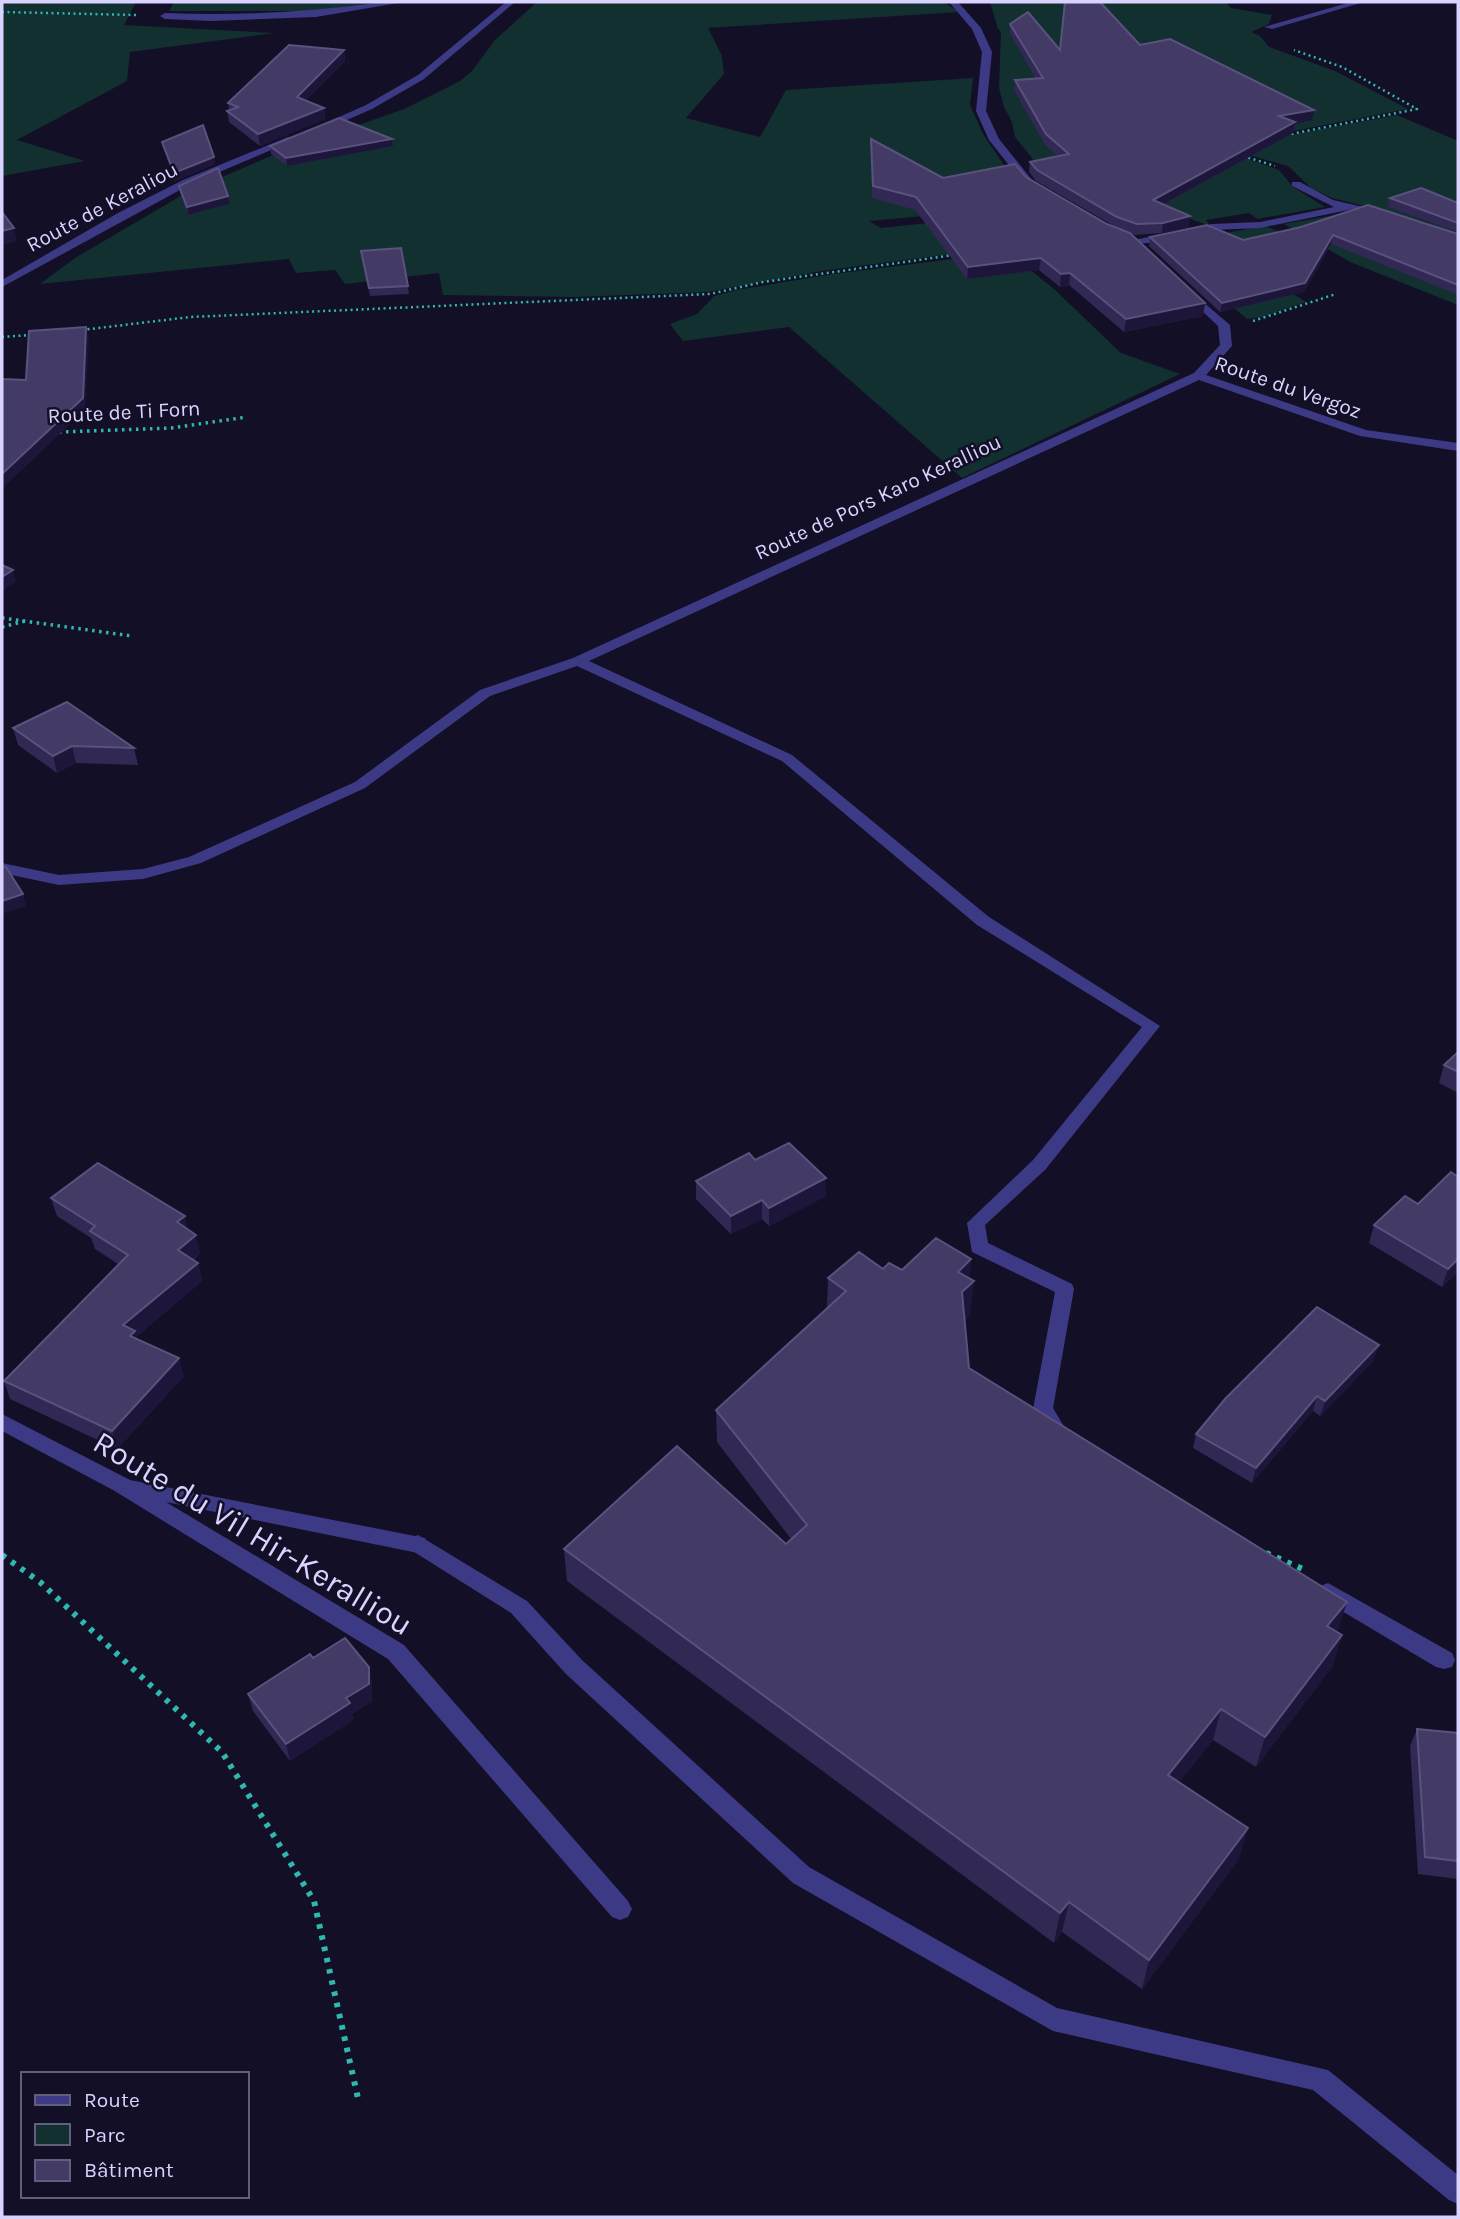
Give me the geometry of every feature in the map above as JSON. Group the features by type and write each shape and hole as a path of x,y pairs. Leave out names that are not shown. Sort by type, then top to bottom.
{"street":[{"path":"165,16 211,18 316,14 400,2"},
{"path":"310,131 369,107 421,77 511,2"},
{"path":"953,2 976,28 987,52 981,111 994,140 1030,185 1041,191"},
{"path":"1269,27 1360,2"},
{"name":"Route de Keraliou","path":"2,284 122,215 187,182 299,136"},
{"path":"1143,250 1128,239 1162,239 1212,227 1260,225 1324,211 1364,208 1330,203 1296,184"},
{"name":"Route du Vergoz","path":"1183,287 1224,325 1226,346 1198,376 1364,433 1458,447"},
{"name":"Route de Pors Karo Keralliou","path":"2,868 59,880 143,874 195,860 360,785 485,693 578,662 885,518 1198,376"},
{"path":"578,662 787,758 983,921 1152,1026 1039,1166 976,1223 979,1247 1065,1289 1043,1409 1064,1442 1076,1448"},
{"name":"Route du Vil Hir-Keralliou","path":"2,1422 120,1484 396,1651 620,1909"},
{"path":"120,1484 418,1544 519,1607 574,1668 801,1875 1053,2019 1319,2079 1458,2191"},
{"path":"1313,1583 1444,1660"}],"path":[{"path":"2,12 165,16"},
{"path":"1269,27 1275,43 1342,67 1417,108 1274,137"},
{"path":"1235,153 1280,167 1296,184"},
{"path":"77,331 190,317 709,294 763,282 954,255"},
{"path":"1224,325 1266,318 1336,295"},
{"path":"2,337 39,334"},
{"name":"Route de Ti Forn","path":"54,432 172,428 247,417"},
{"path":"2,618 132,636"},
{"path":"2,627 28,621"},
{"path":"2,1555 40,1582 222,1752 314,1901 359,2104"}],"green space":[{"path":"2,2 136,2 124,25 274,33 130,52 127,81 17,140 85,161 2,176"},
{"path":"174,2 382,2 310,11 169,11"},
{"path":"537,2 943,2 960,12 708,28 722,56 724,74 686,118 760,137 786,90 973,78 970,105 983,134 1010,174 957,213 869,221 881,228 947,221 952,254 828,270 708,292 574,297 443,295 439,273 345,284 335,270 296,273 289,259 40,284 75,258 189,191 271,156 404,109 460,81 472,71 495,40"},
{"path":"990,2 1226,2 1231,8 1272,15 1269,24 1251,32 1260,36 1269,47 1335,71 1408,109 1247,140 1223,150 1279,170 1293,187 1325,207 1257,219 1249,213 1206,220 1209,224 1205,224 1040,168 1015,137 1012,122 1004,107 999,88 1001,32"},
{"path":"1397,115 1458,141 1458,235 1423,221 1332,198 1311,188 1288,166 1252,156 1240,148 1252,142"},
{"path":"1340,214 1458,251 1458,305 1350,262 1284,224"},
{"path":"1265,226 1292,237 1268,278 1306,302 1263,317 1247,319 1189,270 1225,233"},
{"path":"1008,252 1054,289 1121,353 1180,374 962,478 789,327 683,341 670,324 697,314 714,296 737,290 833,274"}],"building":[{"path":"1065,2 1100,2 1140,45 1170,39 1314,110 1279,116 1295,122 1153,200 1190,216 1163,223 1137,224 1117,217 1037,170 1030,162 1069,154 1046,134 1015,80 1043,78 1010,24 1028,12 1060,50"},
{"path":"289,45 344,50 297,97 324,108 258,134 227,111 238,107 228,103"},
{"path":"339,118 392,139 286,158 270,146"},
{"path":"203,125 214,157 174,173 162,142"},
{"path":"871,139 943,178 1015,164 1026,177 1107,224 1130,233 1205,303 1126,319 1070,273 1061,274 1041,258 968,267 916,197 873,186"},
{"path":"218,168 228,196 187,207 179,186"},
{"path":"1421,188 1458,203 1458,223 1390,198"},
{"path":"1368,205 1458,234 1458,285 1333,235 1305,283 1222,303 1150,237 1207,225 1243,240 1301,227"},
{"path":"2,212 14,228 2,231"},
{"path":"401,248 408,286 369,288 361,251"},
{"path":"86,327 83,398 2,474 2,379 26,380 29,331"},
{"path":"2,565 13,570 2,577"},
{"path":"67,702 134,748 72,746 53,756 13,728"},
{"path":"2,866 6,867 23,894 2,901"},
{"path":"1458,1052 1458,1072 1444,1065"},
{"path":"789,1143 826,1178 769,1208 762,1200 731,1216 696,1181 749,1153 755,1160"},
{"path":"98,1163 185,1216 177,1222 196,1235 178,1250 198,1263 123,1325 135,1331 130,1336 179,1358 112,1431 4,1381 128,1255 90,1231 95,1226 51,1198"},
{"path":"1451,1172 1458,1177 1458,1259 1448,1269 1374,1225 1405,1196 1418,1204"},
{"path":"936,1238 971,1259 958,1272 974,1281 962,1292 969,1368 1347,1602 1327,1626 1342,1635 1265,1737 1221,1709 1168,1775 1248,1828 1149,1960 1069,1902 1060,1913 564,1549 677,1446 786,1544 807,1525 716,1410 846,1291 828,1278 859,1252 883,1269 889,1263 902,1270"},
{"path":"1317,1307 1379,1345 1325,1401 1317,1396 1256,1468 1196,1434 1225,1399"},
{"path":"345,1638 369,1667 369,1684 346,1698 350,1703 286,1744 248,1694 310,1654 313,1658"},
{"path":"1417,1729 1458,1733 1458,1861 1425,1857"}]}
